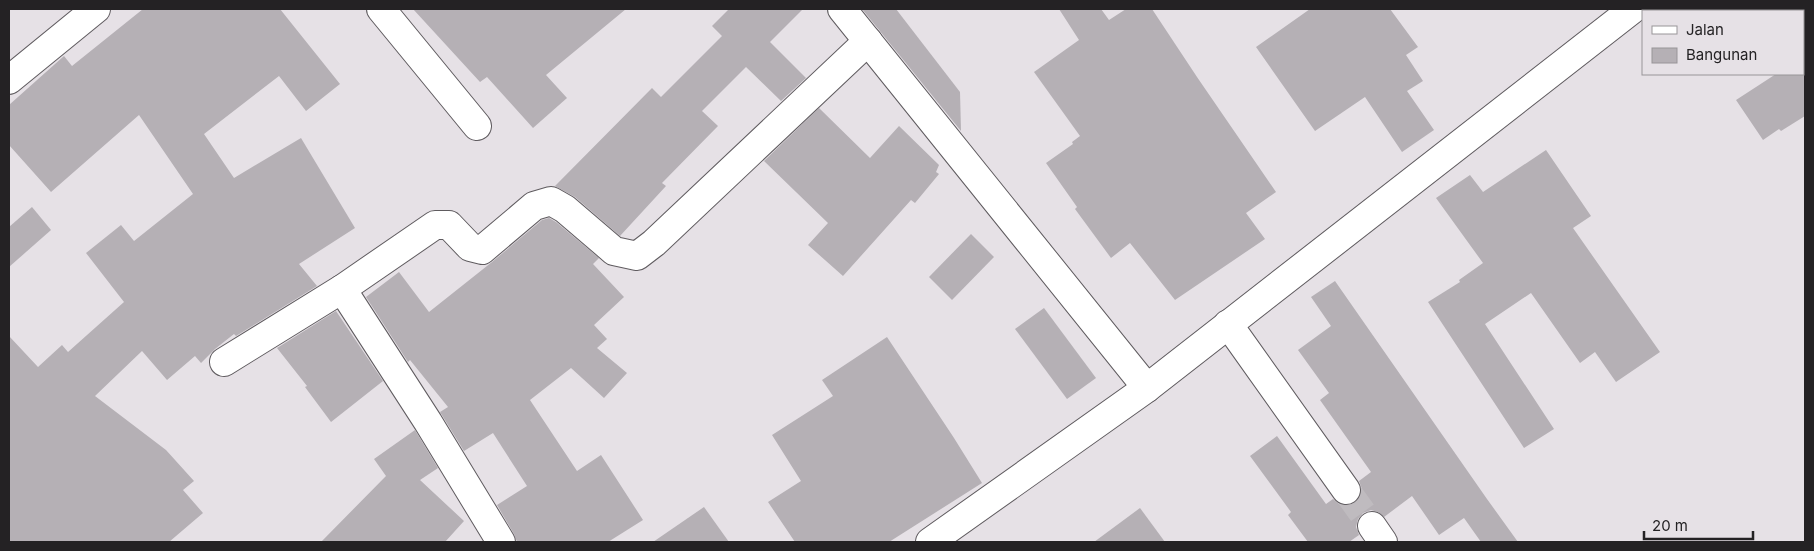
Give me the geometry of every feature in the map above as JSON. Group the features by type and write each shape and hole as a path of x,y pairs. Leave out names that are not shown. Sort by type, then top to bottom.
{"street":[{"path":"9,80 96,9"},
{"path":"381,9 477,126"},
{"path":"842,9 1147,388"},
{"path":"930,542 1147,388 1633,9"},
{"path":"224,362 342,290 435,225 449,224 470,247 482,250 534,206 551,201 565,208 614,252 636,256 654,242 868,41"},
{"path":"342,290 428,422 501,542"},
{"path":"1228,324 1346,490"}],"building":[{"path":"143,9 280,9 340,84 306,111 279,76 204,134 234,178 301,138 355,228 299,264 317,286 236,336 234,334 201,363 195,356 167,380 142,351 95,396 166,450 194,481 183,490 203,513 169,542 9,542 9,336 38,367 62,345 68,352 124,302 86,253 121,225 134,241 193,194 139,115 51,192 9,145 9,105 64,56 72,66"},
{"path":"413,9 626,9 546,75 567,98 533,128 487,77 480,82"},
{"path":"729,9 803,9 770,42 806,78 781,101 746,67 702,111 718,126 662,183 666,186 620,236 575,197 555,186 652,88 661,97 722,36 712,26"},
{"path":"862,9 896,9 960,92 961,131"},
{"path":"1059,9 1101,9 1109,20 1126,9 1152,9 1276,192 1246,213 1265,239 1175,300 1130,243 1111,258 1075,209 1077,207 1046,163 1073,144 1072,142 1080,136 1034,72 1079,40"},
{"path":"1310,9 1390,9 1418,47 1406,55 1423,81 1407,91 1434,130 1402,152 1365,97 1315,131 1256,47"},
{"path":"1805,74 1805,116 1781,131 1779,129 1763,140 1736,100 1774,75"},
{"path":"819,108 870,158 899,126 939,165 936,172 939,174 915,203 911,200 843,276 808,245 828,223 764,161"},
{"path":"1546,150 1591,216 1573,228 1660,352 1616,382 1595,352 1580,363 1531,293 1485,324 1554,429 1524,448 1428,302 1460,282 1459,280 1483,263 1436,198 1470,175 1483,192"},
{"path":"32,207 51,230 9,267 9,227"},
{"path":"549,218 599,258 593,264 624,297 594,325 607,339 597,348 627,373 604,398 571,368 530,400 577,471 601,455 643,520 608,542 517,542 497,505 527,486 493,433 464,451 440,412 448,407 410,360 408,362 366,297 399,272 429,312 542,220"},
{"path":"971,234 994,257 952,300 929,277"},
{"path":"1335,281 1518,542 1481,542 1464,518 1439,535 1412,496 1384,517 1378,512 1371,510 1363,513 1358,519 1356,527 1359,535 1349,542 1308,542 1288,515 1291,512 1250,456 1277,436 1326,504 1333,499 1339,504 1347,506 1355,502 1360,497 1362,489 1359,481 1371,472 1320,400 1329,393 1298,350 1331,326 1311,297"},
{"path":"1044,308 1096,378 1067,399 1015,329"},
{"path":"336,311 383,381 331,422 305,387 307,386 277,348"},
{"path":"887,337 982,483 889,542 795,542 768,502 801,481 772,435 833,396 822,380"},
{"path":"415,430 438,468 420,480 464,521 445,542 321,542 386,476 374,459"},
{"path":"704,507 729,542 653,542"},
{"path":"1140,508 1165,542 1094,542"}],"tunnel":[{"path":"1346,490 1372,526"}]}
